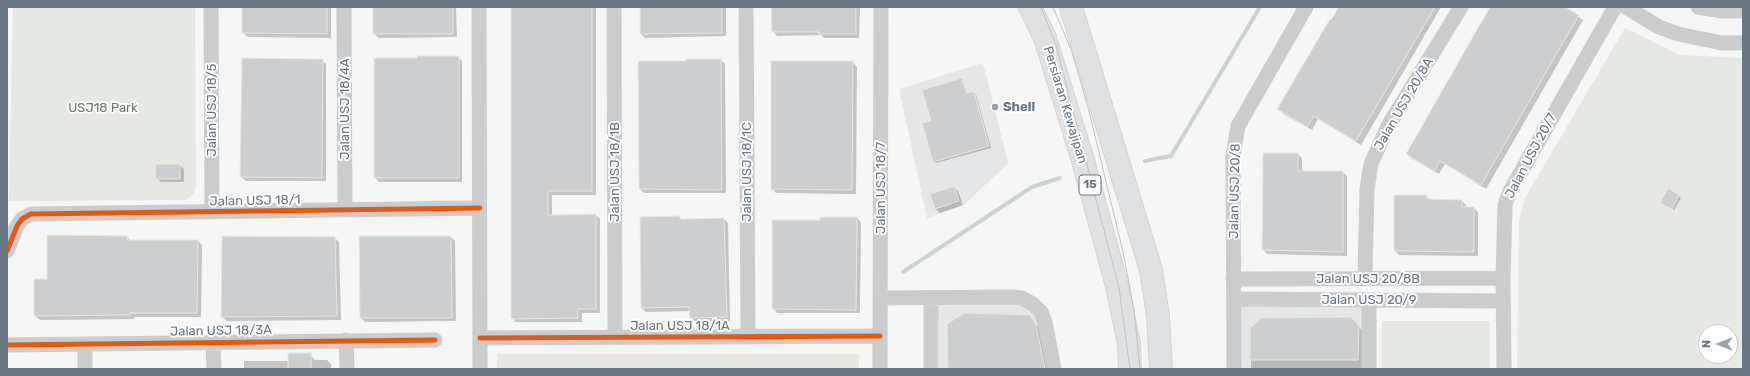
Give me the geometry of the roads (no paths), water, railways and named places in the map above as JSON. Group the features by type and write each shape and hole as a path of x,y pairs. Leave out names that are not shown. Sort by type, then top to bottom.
{"main road":[{"name":"Persiaran Kewajipan","path":"1030,7 1045,38 1084,164 1117,286 1128,344 1130,369"},
{"path":"1071,7 1151,270 1158,316 1161,369"}],"street":[{"name":"Jalan USJ 18/5","path":"211,7 212,212"},
{"name":"Jalan USJ 18/4A","path":"344,7 346,210"},
{"path":"480,7 480,369"},
{"name":"Jalan USJ 18/1B","path":"614,7 615,337"},
{"name":"Jalan USJ 18/1C","path":"746,7 748,337"},
{"name":"Jalan USJ 18/7","path":"880,369 881,7"},
{"name":"Jalan USJ 20/8","path":"1234,369 1233,156 1238,126 1306,7"},
{"name":"Jalan USJ 20/8A","path":"1365,279 1366,195 1371,164 1388,126 1461,7"},
{"name":"Jalan USJ 20/7","path":"1504,369 1503,278 1505,205 1510,191 1615,7"},
{"path":"1626,7 1659,27 1678,34 1722,43 1743,43"},
{"path":"1698,7 1722,11 1743,11"},
{"name":"Jalan USJ 18/1","path":"7,251 17,226 22,219 30,214 480,208"},
{"name":"Jalan USJ 20/8B","path":"1233,279 1503,278"},
{"path":"881,298 1022,298 1033,304 1041,312 1045,322 1054,369"},
{"path":"931,298 931,369"},
{"name":"Jalan USJ 20/9","path":"1234,299 1503,301"},
{"path":"1369,300 1369,369"},
{"name":"Jalan USJ 18/1A","path":"480,338 880,336"},
{"path":"346,340 347,369"},
{"name":"Jalan USJ 18/3A","path":"7,345 436,340"},
{"path":"213,342 214,369"},
{"path":"85,344 85,369"}],"waterway":[{"path":"1145,161 1171,156 1260,7"},
{"path":"903,272 1032,187 1060,178"}],"tram line":[{"path":"1041,7 1056,45 1119,288 1130,369"},
{"path":"1053,7 1072,52 1089,111 1123,252 1134,310 1140,369"}],"place":[{"name":"Shell","path":"995,107"}],"park label":[{"name":"USJ18 Park","path":"103,108"}]}
